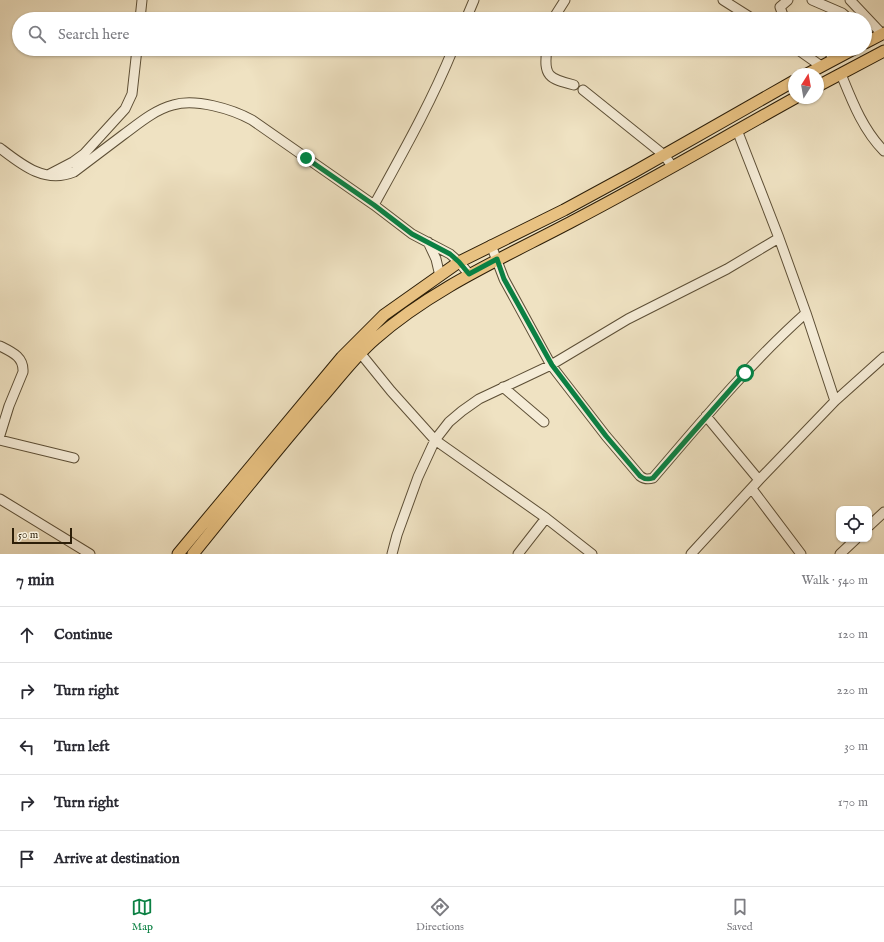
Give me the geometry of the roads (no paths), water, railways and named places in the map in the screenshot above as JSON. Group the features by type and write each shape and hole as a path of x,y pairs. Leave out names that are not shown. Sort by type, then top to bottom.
{"main road":[{"path":"872,37 883,33"},
{"path":"824,83 884,51"},
{"path":"818,68 840,56"},
{"path":"193,554 384,315 459,262 571,206 788,84"},
{"path":"178,554 342,357 377,338 431,298 469,274 573,221 788,102"}],"street":[{"path":"141,12 142,0"},
{"path":"469,12 474,0"},
{"path":"557,12 564,0"},
{"path":"723,0 743,12"},
{"path":"782,12 780,7 788,0"},
{"path":"812,0 834,12"},
{"path":"850,0 862,12"},
{"path":"872,22 883,33"},
{"path":"48,175 73,162 84,154 125,109 132,94 136,56"},
{"path":"374,205 425,110 450,56"},
{"path":"547,56 546,64 552,78 574,85"},
{"path":"807,56 821,66"},
{"path":"841,74 854,107 866,128 884,151"},
{"path":"584,90 664,155 672,166"},
{"path":"0,148 28,168 48,175 58,176 74,172 139,124 161,109 173,104 185,102 197,103 230,110 248,118 374,205 412,234 450,254 469,274"},
{"path":"737,130 779,238 806,313 835,402"},
{"path":"392,554 397,535 418,477 435,440 449,422 462,411 479,399 502,387 552,365 635,315 727,269 779,238"},
{"path":"428,242 436,259 440,276"},
{"path":"491,245 504,279 552,365 606,436 640,476 648,480 653,478 745,373 806,313"},
{"path":"0,346 18,356 23,367 23,372 9,406 0,435"},
{"path":"357,349 391,391 435,440 546,518 592,554"},
{"path":"691,554 759,480 835,402 884,357"},
{"path":"502,387 544,422"},
{"path":"706,416 759,480"},
{"path":"0,440 74,458"},
{"path":"752,489 801,554"},
{"path":"0,499 90,554"},
{"path":"872,523 884,512"},
{"path":"518,554 546,518"},
{"path":"840,554 853,542"}]}
